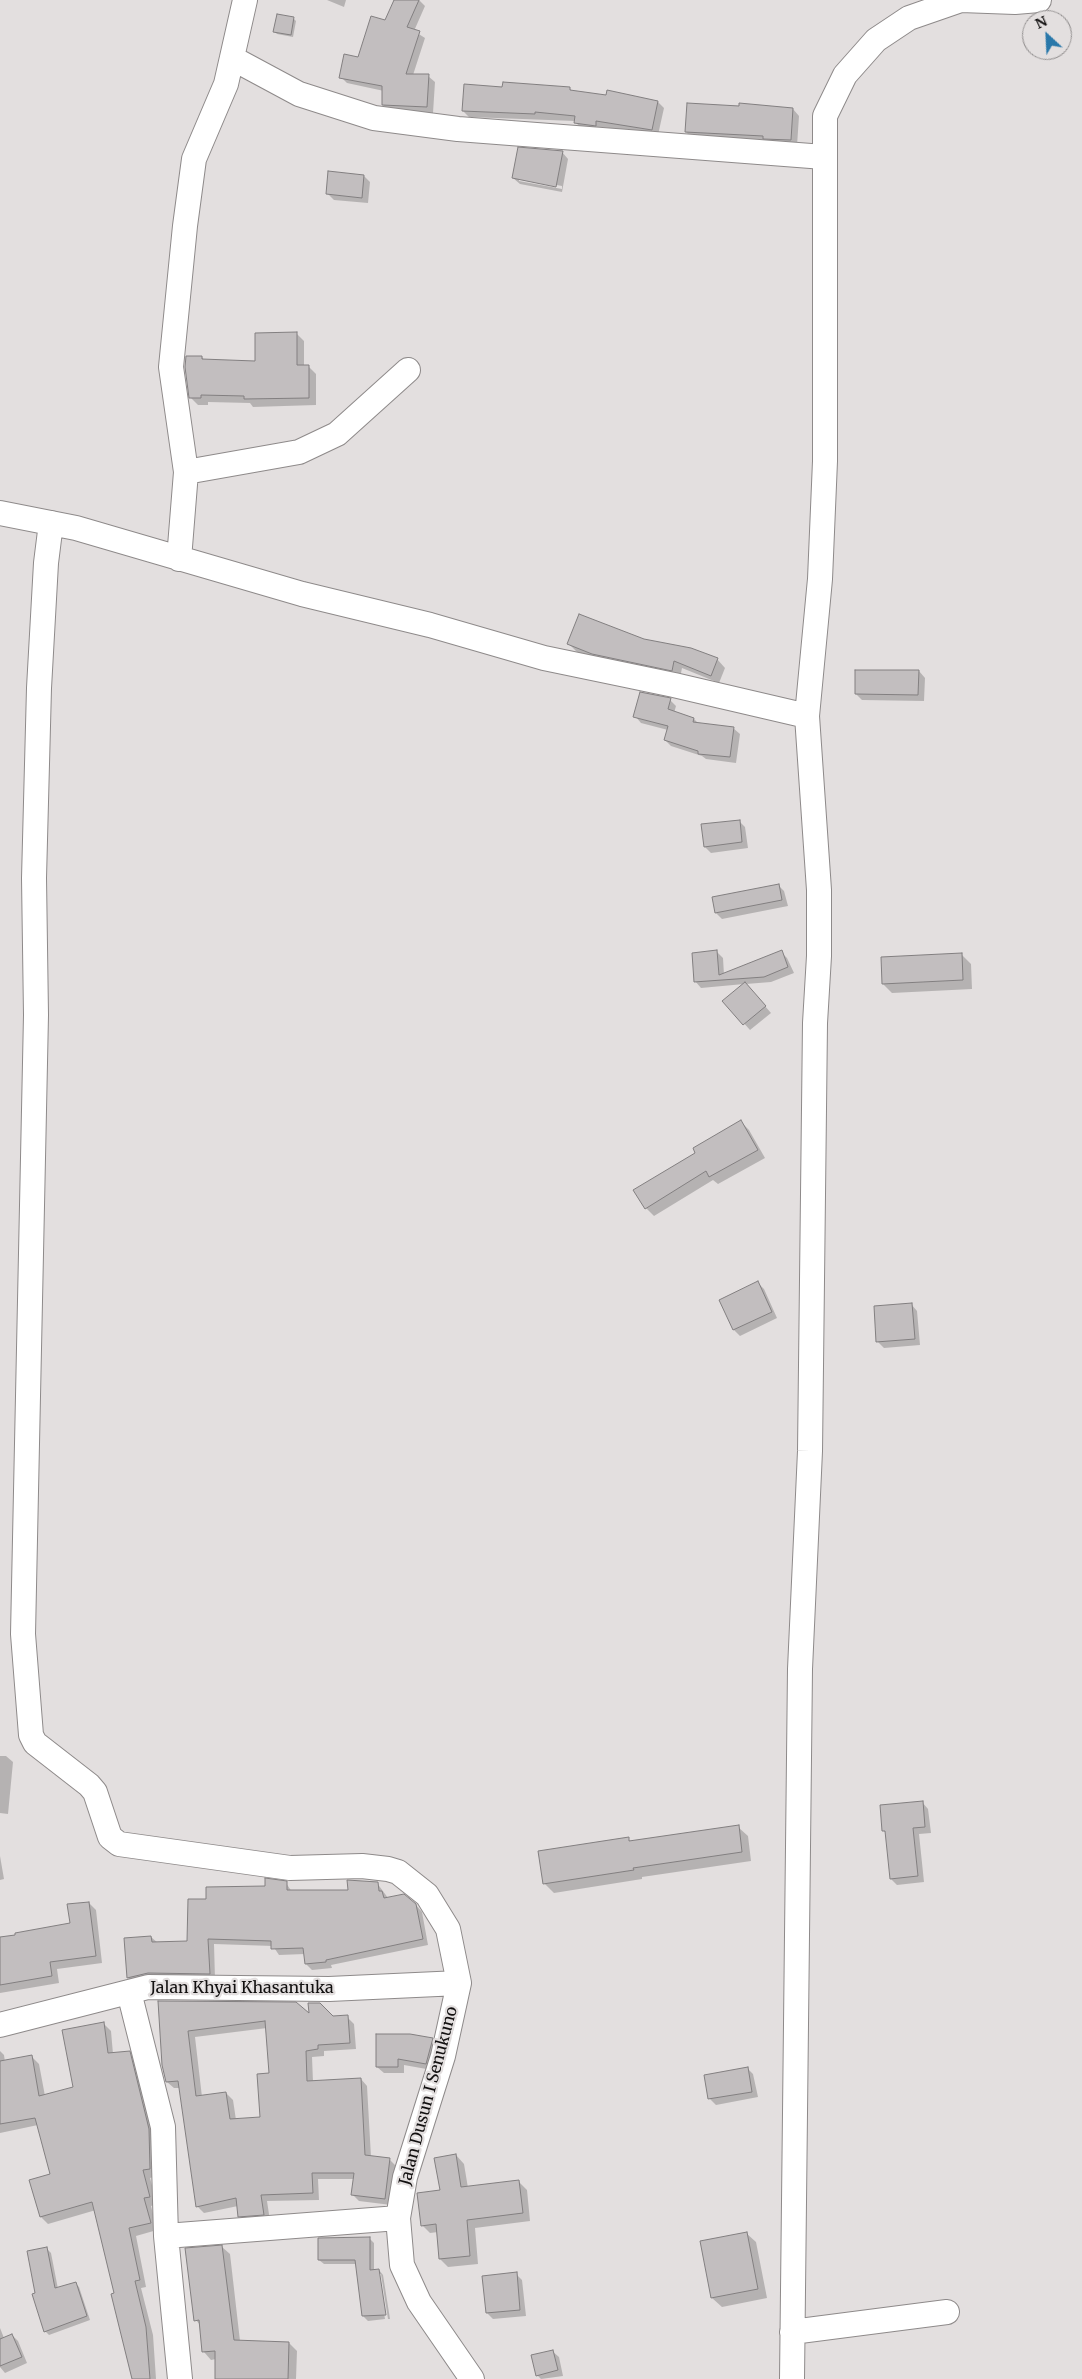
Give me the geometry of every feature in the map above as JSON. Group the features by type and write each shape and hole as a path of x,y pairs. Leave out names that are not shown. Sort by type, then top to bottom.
{"street":[{"path":"179,559 186,472 171,368 185,226 194,158 226,84 245,0"},
{"path":"792,2379 800,1669 810,1451 815,1023 819,956 819,890 807,716 820,579 825,461 827,331 825,116 845,75 876,40 909,18 961,0 1015,2 1039,0"},
{"path":"232,58 299,94 374,118 458,129 824,157"},
{"path":"186,472 299,452 337,434 408,370"},
{"path":"0,513 76,528 302,594 430,625 544,658 674,685 807,716"},
{"name":"Jalan Dusun I Senukuno","path":"51,523 46,563 39,688 34,878 36,1015 23,1624 31,1735 35,1743 89,1785 94,1792 110,1836 119,1844 290,1868 362,1866 388,1869 398,1872 428,1895 448,1929 459,1983 443,2056 405,2177 398,2218 402,2265 420,2302 472,2379"},
{"name":"Jalan Khyai Khasantuka","path":"0,2025 148,1987 329,1989 459,1983"},
{"path":"129,1992 163,2127 166,2236 180,2379"},
{"path":"166,2236 398,2218"},
{"path":"792,2332 947,2312"}],"building":[{"path":"394,0 419,0 407,27 420,31 406,74 429,74 427,107 382,105 382,86 339,78 344,54 358,57 371,16 385,20"},
{"path":"277,14 294,17 291,35 273,32"},
{"path":"503,82 570,87 570,90 606,95 607,90 658,101 652,130 596,121 596,126 574,123 575,116 535,112 535,114 462,111 464,84 502,87"},
{"path":"687,103 739,106 739,103 793,108 791,140 763,139 763,136 685,132"},
{"path":"518,147 563,151 556,187 512,178"},
{"path":"328,171 364,175 362,198 326,194"},
{"path":"297,332 297,365 309,365 309,398 244,399 244,396 201,395 201,398 189,398 185,367 186,356 202,356 202,359 255,361 255,333"},
{"path":"579,614 644,639 691,648 718,658 711,676 674,661 672,671 592,654 567,644"},
{"path":"855,670 919,670 918,695 855,694"},
{"path":"640,692 671,698 668,709 694,718 693,722 734,727 730,757 698,754 698,751 664,740 668,726 633,717"},
{"path":"740,820 742,842 704,847 701,824"},
{"path":"779,884 782,900 715,913 712,897"},
{"path":"717,950 719,975 782,950 788,967 764,977 694,982 692,953"},
{"path":"962,953 963,980 882,984 881,957"},
{"path":"745,982 766,1006 743,1025 722,1001"},
{"path":"741,1120 758,1150 709,1177 706,1171 645,1209 633,1190 695,1153 693,1148"},
{"path":"758,1281 772,1312 733,1330 719,1300"},
{"path":"912,1303 915,1339 876,1342 874,1306"},
{"path":"923,1801 925,1827 913,1828 918,1876 890,1879 880,1805"},
{"path":"739,1825 742,1852 633,1868 634,1870 543,1884 538,1851 629,1837 629,1841"},
{"path":"265,1878 287,1881 287,1890 348,1890 347,1880 378,1882 379,1891 382,1891 384,1898 404,1894 416,1904 423,1939 326,1960 326,1962 305,1964 303,1948 271,1949 271,1941 208,1939 210,1974 148,1973 127,1978 124,1938 151,1936 152,1942 187,1941 188,1899 206,1899 206,1887 265,1886"},
{"path":"89,1902 96,1956 50,1962 52,1976 0,1985 0,1937 70,1923 67,1904"},
{"path":"158,2001 296,2002 309,2013 308,2003 320,2003 333,2016 348,2015 350,2043 318,2045 318,2049 306,2051 307,2081 361,2078 365,2155 390,2158 385,2199 351,2195 354,2173 312,2173 313,2193 261,2195 264,2215 238,2217 236,2198 196,2207 178,2081 166,2082 162,2065","holes":["265,2021 269,2073 257,2074 260,2117 230,2119 226,2092 196,2096 188,2031"]},
{"path":"104,2022 108,2053 130,2051 149,2129 150,2169 143,2170 150,2197 144,2198 151,2223 129,2228 140,2280 135,2281 146,2327 150,2379 132,2379 111,2294 114,2293 92,2202 40,2217 29,2180 50,2174 35,2118 0,2124 0,2061 32,2055 39,2096 73,2087 62,2030"},
{"path":"376,2034 410,2034 433,2038 426,2064 398,2059 398,2067 376,2067"},
{"path":"748,2067 752,2092 708,2099 704,2075"},
{"path":"456,2154 461,2187 519,2180 523,2213 467,2220 470,2256 439,2259 436,2224 421,2226 417,2193 440,2190 434,2158"},
{"path":"747,2232 758,2289 711,2298 700,2241"},
{"path":"370,2237 370,2270 379,2269 386,2315 362,2316 355,2260 318,2260 318,2238"},
{"path":"222,2245 234,2340 289,2342 288,2379 215,2379 215,2351 202,2352 199,2320 194,2321 185,2248"},
{"path":"47,2247 55,2288 76,2282 87,2316 44,2332 32,2294 35,2293 27,2251"},
{"path":"517,2272 520,2310 486,2313 482,2276"},
{"path":"12,2334 22,2357 0,2366 0,2339"},
{"path":"553,2350 558,2370 536,2376 531,2355"}]}
